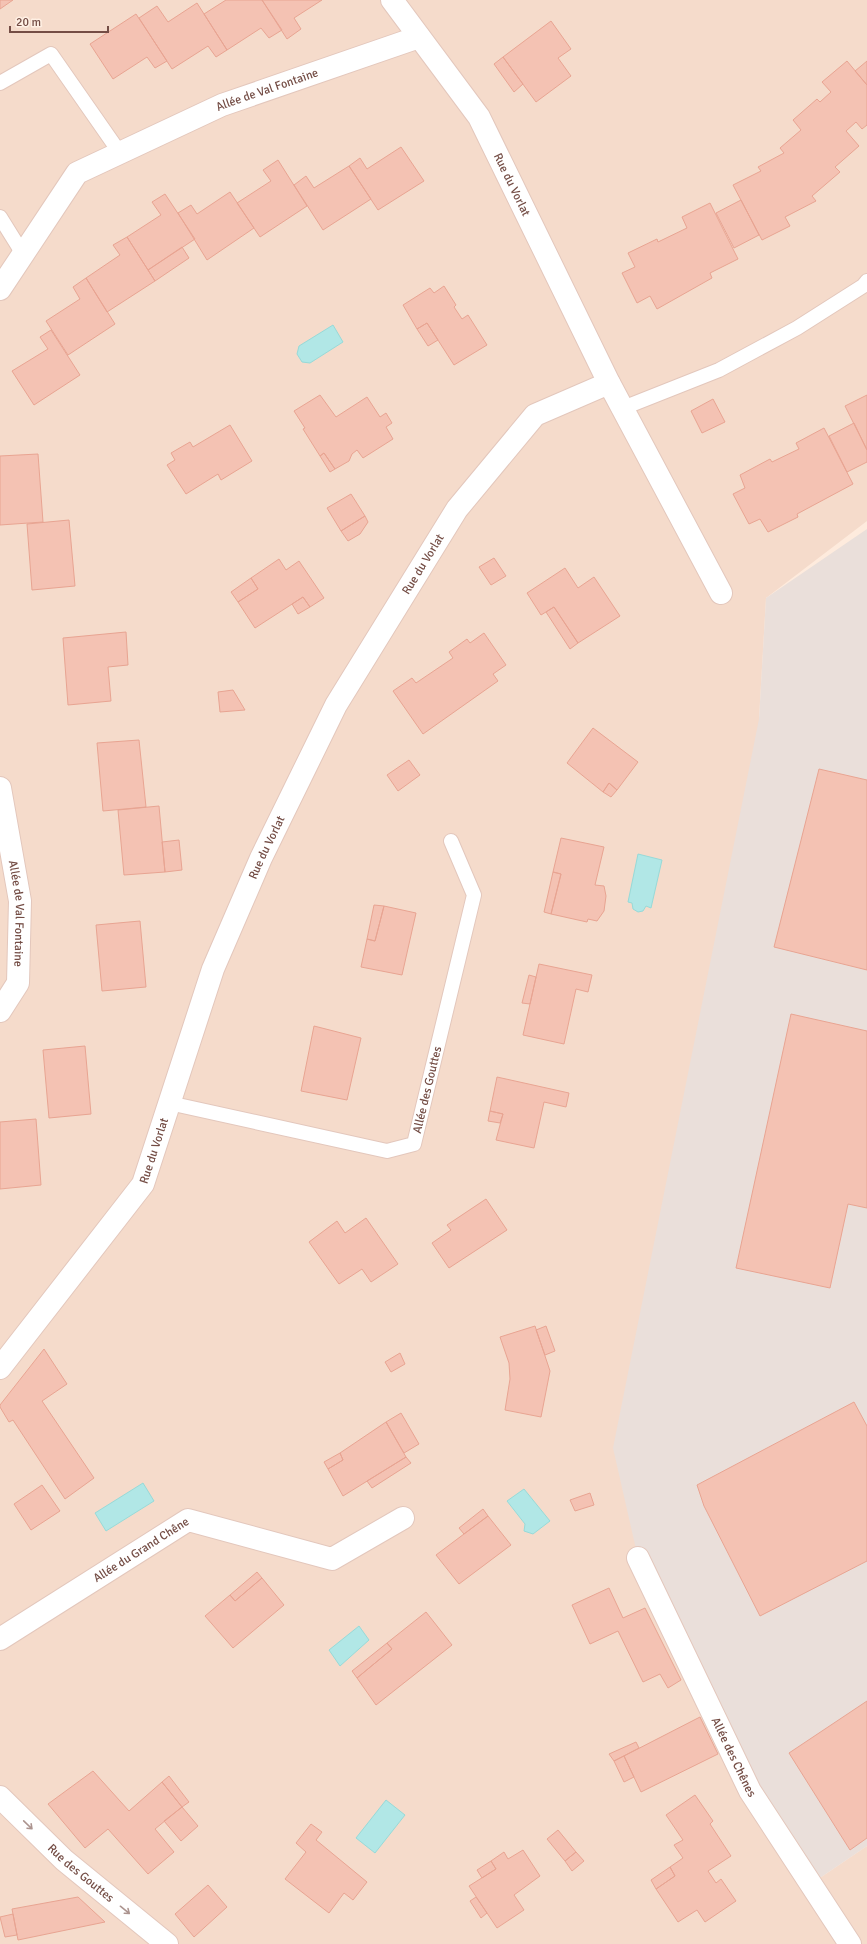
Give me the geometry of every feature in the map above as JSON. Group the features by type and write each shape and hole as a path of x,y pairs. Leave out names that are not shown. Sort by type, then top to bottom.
{"street":[{"name":"Rue du Vorlat","path":"392,0 479,117 609,383 721,593"},
{"name":"Allée de Val Fontaine","path":"0,289 77,173 222,105 419,37"},
{"name":"Rue du Vorlat","path":"0,1368 143,1184 213,969 261,858 336,705 457,509 535,414 609,383"},
{"name":"Allée de Val Fontaine","path":"0,788 20,901 18,983 0,1011"},
{"name":"Allée du Grand Chêne","path":"0,1640 188,1520 332,1559 403,1518"},
{"name":"Allée des Chênes","path":"638,1558 750,1792 850,1944"},
{"name":"Rue des Gouttes","path":"0,1797 64,1860 167,1944"}],"lane":[{"path":"0,83 51,54 120,153"},
{"path":"0,216 23,254"},
{"path":"623,408 720,370 797,328 863,286 867,281"},
{"name":"Allée des Gouttes","path":"169,1103 387,1151 414,1144 474,895 451,841"}],"shaded area":[{"path":"0,0 867,0 867,521 766,598 759,719 811,1884 867,1846 867,1944 0,1944"},
{"path":"867,529 867,1846 811,1884 638,1558 613,1448 759,719 766,598"}],"water":[{"path":"333,325 343,342 310,363 302,362 297,354 299,346"},
{"path":"638,854 662,860 651,908 646,906 643,911 638,912 633,909 632,903 628,902"},
{"path":"143,1483 154,1501 106,1531 95,1513"},
{"path":"524,1489 550,1521 533,1534 524,1531 525,1524 507,1501"},
{"path":"359,1626 369,1640 340,1666 329,1650"},
{"path":"386,1800 405,1815 375,1853 356,1838"}],"building":[{"path":"0,0 13,0 0,9"},
{"path":"226,0 262,0 282,30 269,38 261,28 227,50 204,14"},
{"path":"262,0 322,0 294,18 301,29 287,39"},
{"path":"197,3 227,50 216,57 208,46 172,69 139,18 157,6 168,22"},
{"path":"136,14 167,61 155,68 147,57 113,79 90,44"},
{"path":"551,21 571,49 558,58 571,76 536,102 503,57"},
{"path":"503,57 523,84 514,92 494,64"},
{"path":"847,61 867,85 867,125 862,129 856,122 846,131 859,146 835,167 840,172 812,196 816,201 785,217 790,226 762,240 733,185 761,171 758,167 784,153 780,148 801,130 793,120 817,99 820,102 831,92 822,82"},
{"path":"867,61 867,85 855,71"},
{"path":"401,147 424,181 378,210 349,166 360,158 367,169"},
{"path":"278,160 307,206 260,237 237,203 271,181 263,170"},
{"path":"349,166 371,199 323,230 294,185 306,176 314,188"},
{"path":"230,192 254,228 207,260 178,213 191,205 197,214"},
{"path":"165,194 195,239 148,270 127,237 161,215 152,202"},
{"path":"741,200 759,235 734,248 716,213"},
{"path":"710,203 738,259 710,273 712,278 657,309 650,296 637,303 622,273 635,267 628,253 657,239 658,242 687,228 682,217"},
{"path":"127,237 155,281 107,312 86,278 120,255 113,245"},
{"path":"182,247 189,258 155,281 148,270"},
{"path":"86,278 115,324 68,355 46,321 80,299 73,287"},
{"path":"444,286 456,305 454,307 462,319 468,315 487,345 454,365 427,323 417,329 403,305 430,288 434,293"},
{"path":"427,323 438,340 428,346 417,329"},
{"path":"51,330 80,375 34,405 12,371 48,349 40,337"},
{"path":"320,395 336,417 367,397 380,417 386,413 392,423 386,427 393,439 363,458 357,450 352,454 349,461 335,469 324,453 320,456 303,429 305,428 294,411"},
{"path":"867,395 867,450 845,406"},
{"path":"713,399 725,422 702,433 691,411"},
{"path":"854,423 867,450 867,462 847,472 829,436"},
{"path":"230,425 252,461 221,480 218,474 186,494 167,465 175,460 171,453 190,442 193,447"},
{"path":"824,428 853,484 797,514 798,517 768,532 760,519 749,524 733,494 745,488 740,475 770,459 772,462 799,449 796,443"},
{"path":"324,453 335,469 330,472 320,456"},
{"path":"38,454 43,522 0,525 0,456"},
{"path":"351,494 365,516 341,531 327,508"},
{"path":"365,516 368,522 360,534 348,541 341,531"},
{"path":"69,520 75,586 32,590 27,524"},
{"path":"494,558 506,576 491,585 479,567"},
{"path":"279,559 286,570 299,561 324,598 310,607 303,597 255,628 238,602 258,589 251,578"},
{"path":"565,568 578,588 594,577 620,616 578,643 554,607 541,615 527,593"},
{"path":"251,578 258,589 238,602 231,592"},
{"path":"303,597 310,607 298,614 292,604"},
{"path":"554,607 578,643 570,649 546,612"},
{"path":"126,632 128,665 108,667 111,701 68,705 63,638"},
{"path":"484,633 506,665 493,674 498,681 423,734 393,691 412,678 416,683 453,658 449,652 467,639 470,643"},
{"path":"233,690 245,710 220,712 218,692"},
{"path":"593,728 638,762 617,790 609,783 603,792 567,763"},
{"path":"139,740 146,807 103,811 97,743"},
{"path":"409,760 420,775 398,791 387,775"},
{"path":"819,769 867,780 867,970 774,947"},
{"path":"609,783 617,790 611,797 603,792"},
{"path":"159,806 165,872 124,875 118,810"},
{"path":"561,838 604,847 595,885 604,886 606,896 604,911 597,921 588,919 587,922 551,914 561,874 553,872"},
{"path":"179,840 182,870 165,872 162,842"},
{"path":"553,872 561,874 551,914 544,912"},
{"path":"374,905 384,906 375,941 367,939"},
{"path":"384,906 416,913 402,975 361,967 367,939 375,941"},
{"path":"140,921 146,987 102,991 96,925"},
{"path":"539,964 592,975 588,992 576,989 564,1044 523,1035"},
{"path":"529,975 536,977 530,1004 522,1003"},
{"path":"791,1014 867,1031 867,1208 848,1204 830,1288 736,1268"},
{"path":"314,1026 361,1038 347,1100 301,1091"},
{"path":"85,1046 91,1114 49,1118 43,1050"},
{"path":"497,1077 569,1093 566,1107 544,1102 534,1148 496,1140 503,1114 490,1111"},
{"path":"490,1111 503,1114 500,1123 488,1121"},
{"path":"36,1119 41,1185 0,1189 0,1122"},
{"path":"486,1199 507,1230 449,1268 432,1243 451,1230 447,1225"},
{"path":"366,1218 398,1264 371,1282 362,1269 339,1284 309,1242 337,1221 345,1233"},
{"path":"535,1326 550,1371 541,1417 505,1410 510,1379 509,1363 500,1337"},
{"path":"546,1326 555,1351 545,1355 536,1330"},
{"path":"44,1349 67,1384 42,1401 94,1478 65,1499 13,1420 9,1422 0,1407 0,1405"},
{"path":"400,1353 405,1364 391,1372 385,1362"},
{"path":"854,1402 867,1426 867,1561 760,1616 704,1506 697,1485"},
{"path":"401,1413 419,1444 404,1453 386,1422"},
{"path":"386,1422 406,1457 343,1496 328,1469 343,1460 340,1453"},
{"path":"340,1453 343,1460 328,1469 324,1462"},
{"path":"406,1457 411,1463 372,1488 367,1481"},
{"path":"42,1485 60,1511 31,1530 14,1504"},
{"path":"590,1493 594,1505 575,1511 570,1500"},
{"path":"483,1509 488,1516 464,1534 459,1528"},
{"path":"488,1516 511,1545 459,1584 436,1555"},
{"path":"257,1572 262,1578 235,1601 230,1595"},
{"path":"262,1578 284,1605 233,1648 205,1616 230,1595 235,1601"},
{"path":"609,1588 623,1618 645,1608 681,1680 668,1688 660,1674 643,1682 618,1631 590,1644 572,1605"},
{"path":"426,1612 452,1645 376,1705 357,1678 392,1649 387,1643"},
{"path":"387,1643 392,1649 357,1678 352,1671"},
{"path":"867,1701 867,1838 850,1850 789,1753"},
{"path":"700,1717 718,1754 641,1792 624,1756"},
{"path":"636,1742 639,1748 614,1761 609,1754"},
{"path":"624,1756 634,1777 624,1782 614,1761"},
{"path":"93,1771 129,1811 162,1782 182,1807 155,1829 174,1852 148,1874 108,1829 85,1848 48,1804"},
{"path":"169,1776 189,1802 182,1807 162,1782"},
{"path":"695,1795 713,1821 710,1824 731,1856 708,1871 716,1883 721,1879 736,1901 705,1922 697,1910 678,1922 656,1889 675,1876 670,1867 683,1858 674,1845 683,1840 666,1815"},
{"path":"182,1807 198,1826 181,1841 164,1821"},
{"path":"311,1824 322,1832 316,1840 367,1882 353,1900 344,1893 329,1913 285,1879 306,1852 296,1843"},
{"path":"558,1830 576,1852 565,1861 547,1839"},
{"path":"523,1850 540,1876 514,1895 524,1910 497,1928 469,1886 496,1869 491,1861 504,1852 508,1859"},
{"path":"576,1852 584,1861 572,1871 565,1861"},
{"path":"491,1861 496,1869 482,1878 477,1870"},
{"path":"670,1867 675,1876 656,1889 651,1880"},
{"path":"208,1885 227,1907 194,1937 175,1914"},
{"path":"78,1897 105,1922 18,1940 12,1909"},
{"path":"476,1897 487,1913 481,1918 470,1901"},
{"path":"13,1914 17,1935 5,1937 0,1917"}]}
